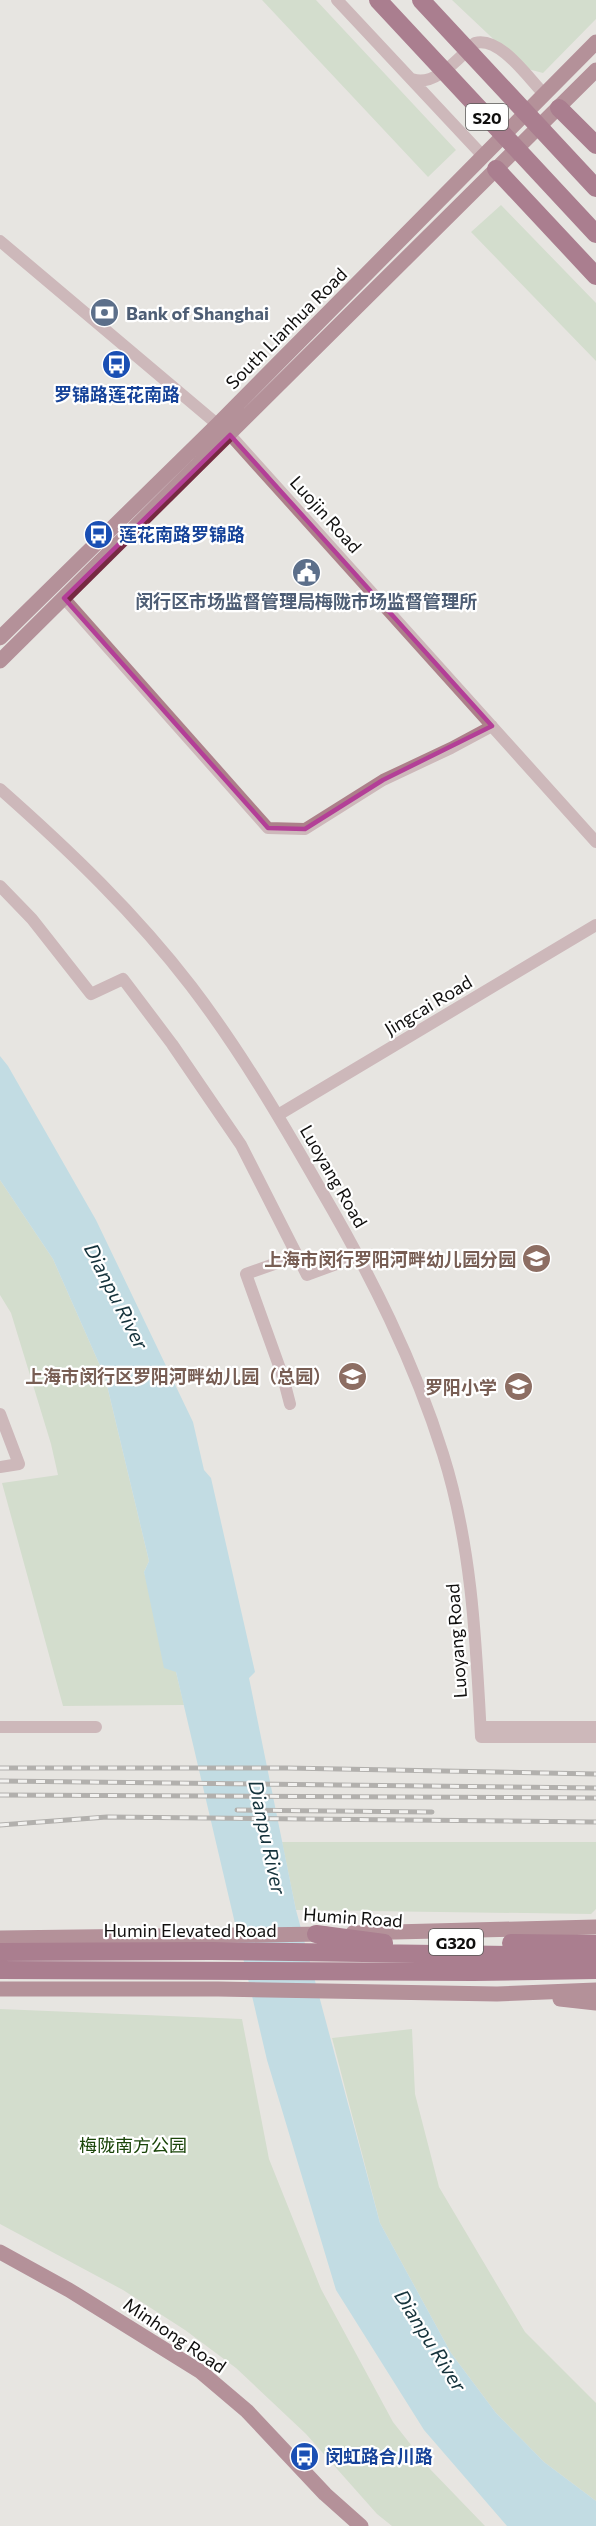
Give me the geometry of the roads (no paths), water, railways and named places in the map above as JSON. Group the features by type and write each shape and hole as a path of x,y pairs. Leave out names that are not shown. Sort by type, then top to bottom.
{"highway":[{"name":"S20","path":"378,0 596,234"},
{"name":"S20","path":"421,0 596,188"},
{"path":"559,108 596,146"},
{"path":"490,162 596,276"},
{"name":"Humin Road","path":"316,1934 383,1943 596,1944"},
{"name":"Humin Elevated Road","path":"0,1952 211,1951 596,1970"},
{"path":"475,1963 596,1951"},
{"name":"Humin Elevated Road","path":"0,1970 475,1963 596,1956"},
{"path":"475,1963 596,1979"}],"main road":[{"name":"South Lianhua Road","path":"0,661 230,435 490,162 544,94 596,42"},
{"name":"South Lianhua Road","path":"0,638 490,162 559,108 596,70"},
{"path":"544,94 559,108"},
{"path":"316,1934 596,1927"},
{"name":"Humin Road","path":"0,1938 316,1934"},
{"path":"0,1989 218,1989 497,1994 596,1990"},
{"path":"497,1994 596,2003"},
{"name":"Minhong Road","path":"0,2252 69,2290 201,2372 247,2411 325,2494 361,2526"}],"street":[{"path":"337,0 490,162"},
{"path":"412,79 420,82 434,78 476,43 484,41 502,50 544,94"},
{"name":"Luojin Road","path":"0,241 230,435 596,842"},
{"path":"64,598 268,828 305,829 383,780 492,726"},
{"name":"Luoyang Road","path":"0,789 98,879 144,929 192,987 278,1115 385,1307 418,1381 444,1455 460,1522 470,1577 481,1732"},
{"path":"0,886 33,918 91,994 123,979 172,1044 240,1145 307,1275 358,1256"},
{"name":"Jingcai Road","path":"278,1115 596,925"},
{"path":"290,1404 283,1377 246,1274 297,1256"},
{"path":"0,1414 19,1464 0,1467"},
{"path":"0,1727 96,1727"},
{"path":"481,1732 596,1727"},
{"path":"481,1732 596,1737"}],"water":[{"name":"Dianpu River","path":"0,1056 8,1066 96,1220 193,1422 204,1470 211,1478 255,1672 249,1678 296,1910 380,2223 451,2353 496,2413 544,2462 596,2501 596,2526 507,2526 424,2430 336,2290 267,2060 176,1672 164,1668 144,1572 149,1561 105,1377 53,1259 0,1180"}],"railway":[{"path":"0,1768 287,1768 596,1774"},
{"path":"0,1781 596,1788"},
{"path":"0,1795 596,1798"},
{"path":"237,1810 432,1812"},
{"path":"0,1825 107,1817 596,1822"}],"place":[{"name":"Bank of Shanghai","path":"105,313"},
{"name":"罗锦路莲花南路","path":"117,365"},
{"name":"莲花南路罗锦路","path":"98,534"},
{"name":"闵行区市场监督管理局梅陇市场监督管理所","path":"306,572"},
{"name":"上海市闵行罗阳河畔幼儿园分园","path":"537,1259"},
{"name":"上海市闵行区罗阳河畔幼儿园（总园）","path":"352,1376"},
{"name":"罗阳小学","path":"518,1387"},
{"name":"闵虹路合川路","path":"304,2456"}],"park label":[{"name":"梅陇南方公园","path":"133,2145"}]}
